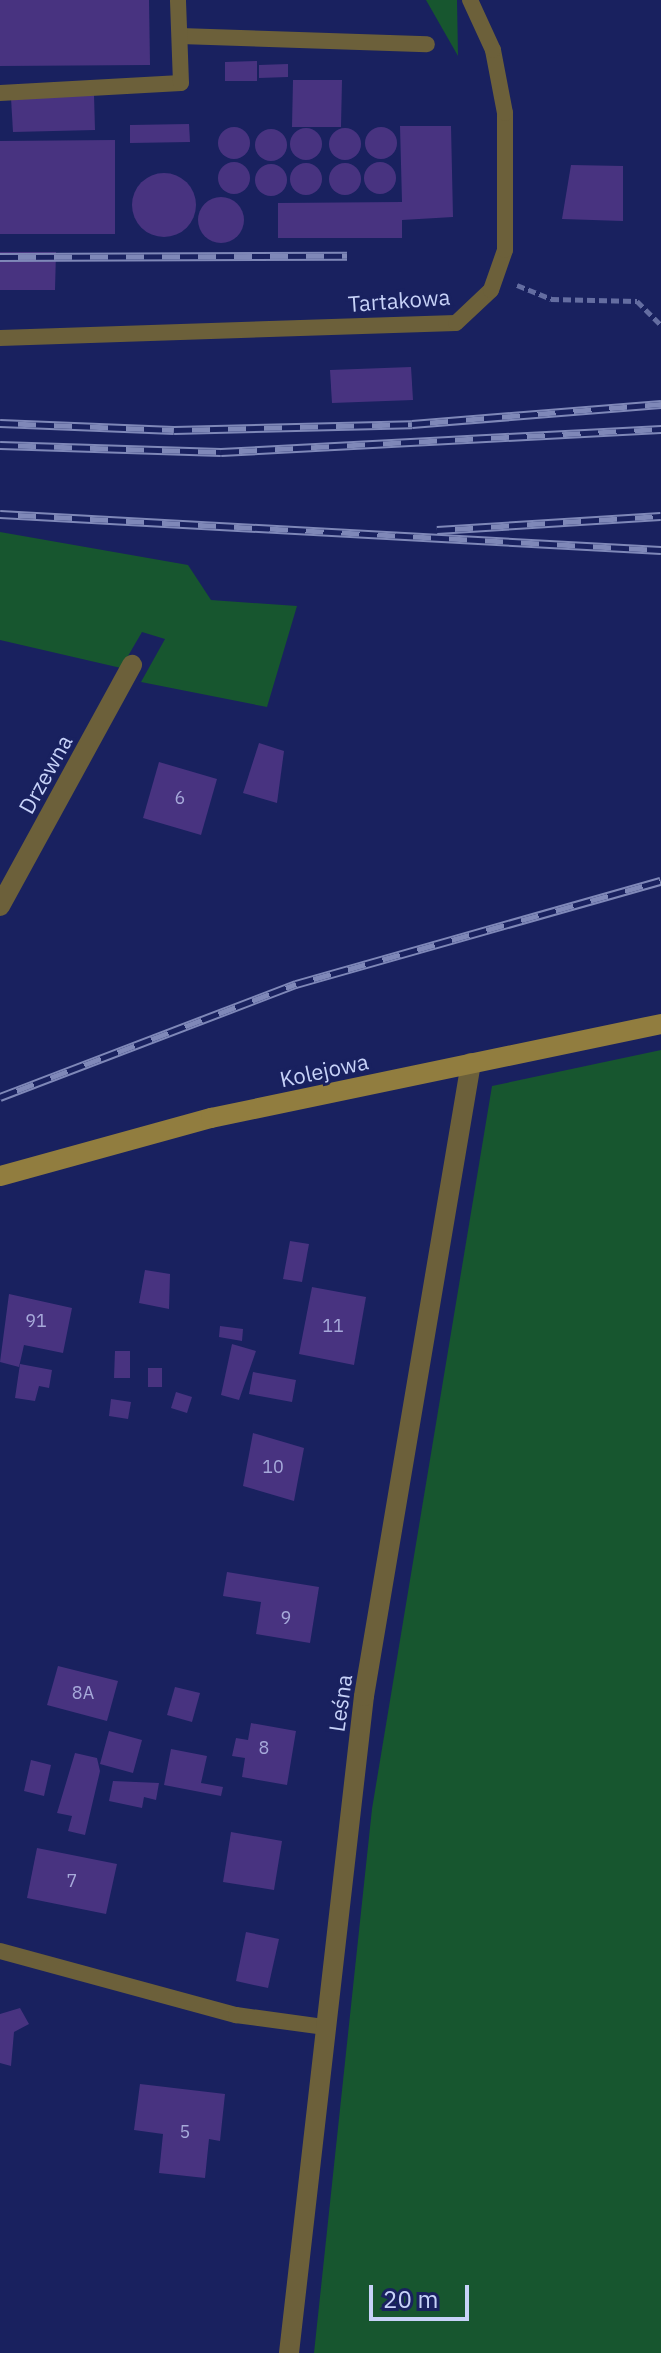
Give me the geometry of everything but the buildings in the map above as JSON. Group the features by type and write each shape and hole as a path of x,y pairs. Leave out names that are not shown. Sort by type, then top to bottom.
{"street":[{"name":"Drzewna","path":"0,906 132,665"},
{"name":"Kolejowa","path":"0,1176 211,1118 661,1024"},
{"name":"Leśna","path":"289,2353 364,1696 471,1063"}],"lane":[{"path":"0,93 181,83 178,0"},
{"name":"Tartakowa","path":"0,338 456,323 491,290 499,268 505,113 493,50 470,0"},
{"path":"479,19 486,0"},
{"path":"180,36 427,44"},
{"path":"0,1951 236,2015 325,2027"}],"path":[{"path":"499,268 521,288 551,299 637,301 661,325"}],"green space":[{"path":"426,0 457,0 458,56"},
{"path":"0,532 188,565 211,600 297,606 267,707 141,682 165,639 142,632 121,668 0,640"},
{"path":"661,1050 661,2353 314,2353 372,1809 492,1086"}],"railway":[{"path":"0,257 347,256"},
{"path":"0,423 174,430 412,424 661,404"},
{"path":"0,445 221,452 661,429"},
{"path":"0,514 661,550"},
{"path":"437,530 661,516"},
{"path":"0,1097 296,984 661,881"}]}
